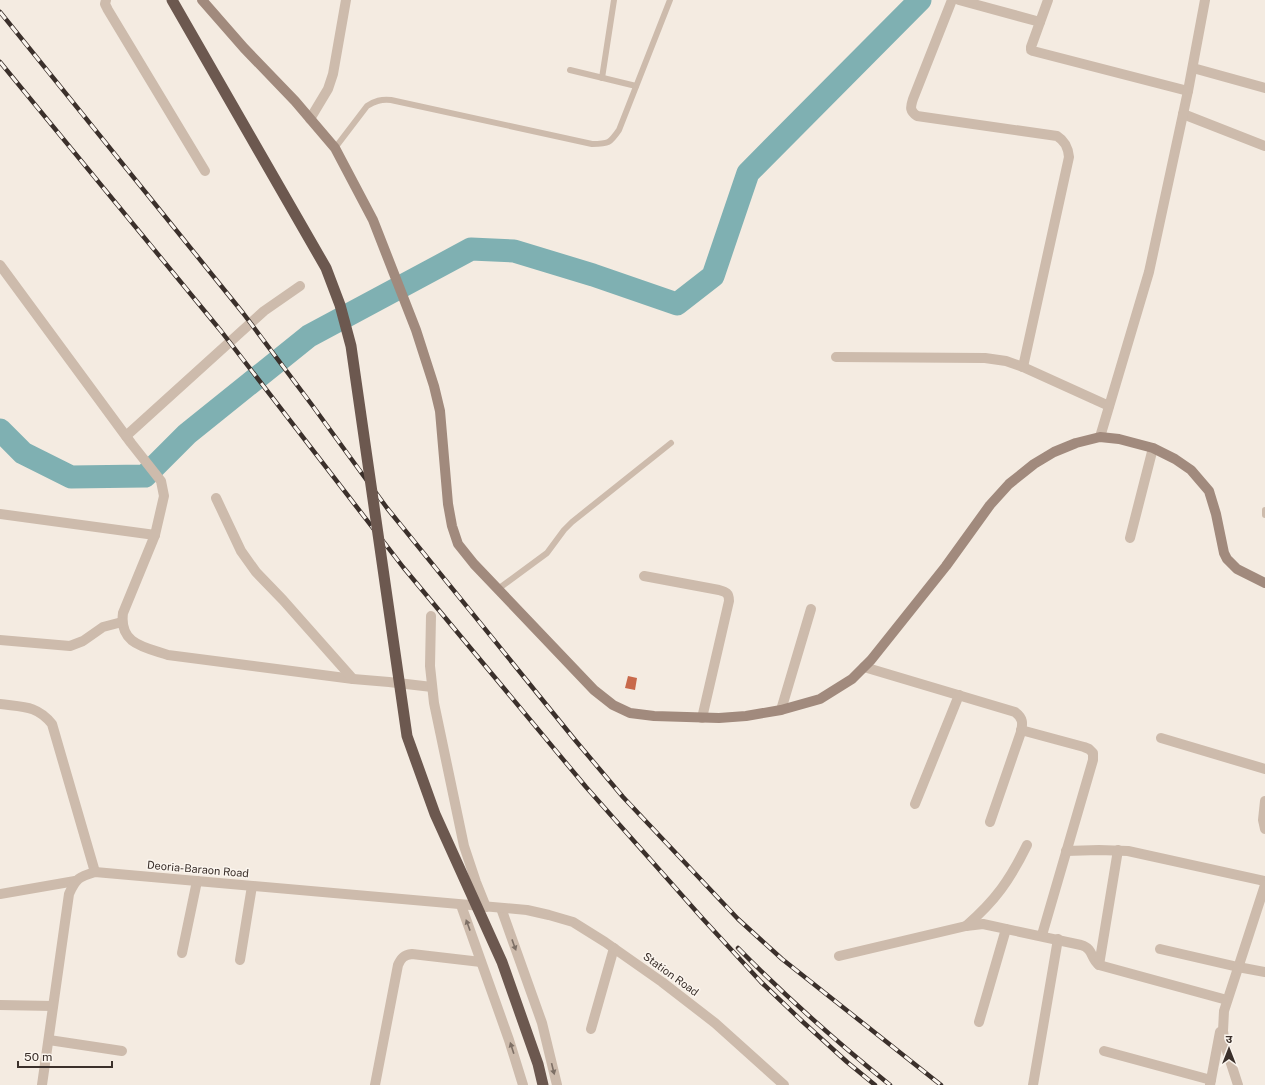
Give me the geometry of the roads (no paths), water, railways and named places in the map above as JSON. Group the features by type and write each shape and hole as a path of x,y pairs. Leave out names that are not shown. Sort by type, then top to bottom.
{"highway":[{"path":"172,0 326,268 340,306 351,346 407,736 435,814 502,962 538,1064 543,1085"}],"main road":[{"path":"202,0 335,148 373,220 416,330 434,386 440,411 448,504 452,526 458,544 474,564 594,690 613,705 630,713 654,716 702,718 746,716 781,710 820,699 852,678 871,660 946,566 990,505 1008,484 1034,464 1054,452 1076,443 1100,437 1119,438 1153,448 1175,459 1190,470 1209,491 1216,514 1224,553 1227,559 1237,569 1265,583"}],"street":[{"path":"106,0 105,4 108,10 205,171"},
{"path":"310,119 328,89 333,74 346,0"},
{"path":"952,0 910,107 912,112 917,116 1057,136 1064,140 1068,148 1069,157 1023,367"},
{"path":"959,0 1040,22"},
{"path":"1048,0 1031,47 1033,52 1188,91"},
{"path":"1100,437 1149,272 1193,68 1205,0"},
{"path":"1193,68 1265,88"},
{"path":"1183,114 1265,146"},
{"path":"0,265 129,440 162,481 164,496 155,535 123,613 123,629 132,641 144,647 168,655 353,679 432,687"},
{"path":"129,440 264,311 300,286"},
{"path":"836,357 985,358 1006,361 1023,367 1109,406"},
{"path":"1130,538 1153,448"},
{"path":"216,498 241,551 256,572 353,679"},
{"path":"0,514 155,535"},
{"path":"644,576 719,590 726,592 729,596 702,718"},
{"path":"781,710 811,609"},
{"path":"432,616 430,649 434,703 464,846 486,907"},
{"path":"0,640 70,646 84,641 103,627 122,622"},
{"path":"864,667 1015,712 1021,716 1023,724 1022,730 990,822"},
{"path":"915,804 959,695"},
{"path":"0,704 35,710 44,715 52,724 96,872"},
{"path":"1022,730 1084,746 1093,753 1093,760 1042,936"},
{"path":"1161,738 1265,769"},
{"path":"1265,801 1263,820 1265,829"},
{"path":"966,926 985,909 1002,890 1016,868 1027,845"},
{"path":"1099,966 1118,850"},
{"path":"1066,851 1128,851 1265,881"},
{"name":"Deoria-Baraon Road","path":"0,894 75,881 85,875 96,872 527,910"},
{"path":"42,1085 69,894 75,881"},
{"path":"182,953 197,881"},
{"path":"1104,1051 1211,1082 1227,1000 1265,885"},
{"path":"240,960 252,886"},
{"path":"461,905 524,1085"},
{"path":"501,908 542,1023 557,1085"},
{"name":"Station Road","path":"527,910 573,922 614,948 662,982 715,1023 784,1085"},
{"path":"839,956 966,926 983,924 1087,946 1090,949 1094,961 1099,966 1227,1000"},
{"path":"980,1022 1006,929"},
{"path":"1033,1085 1058,939"},
{"path":"591,1029 614,948"},
{"path":"1160,949 1265,972"},
{"path":"375,1085 398,965 401,959 405,955 412,954 481,962"},
{"path":"0,1005 53,1006"},
{"path":"1224,1011 1223,1031 1225,1045 1238,1085"},
{"path":"49,1040 122,1051"}],"lane":[{"path":"602,78 614,0"},
{"path":"335,148 367,106 382,99 592,144 605,144 612,139 619,130 670,0"},
{"path":"570,70 636,86"},
{"path":"498,589 547,553 564,530 572,522 671,443"},
{"path":"1265,510 1265,515"}],"waterway":[{"path":"0,430 23,453 71,477 145,476 187,434 309,336 471,249 514,251 593,275 677,304 713,276 748,173 920,0"}],"railway":[{"path":"0,12 243,313 387,508 623,797 738,919 782,959 941,1085"},
{"path":"0,62 221,331 403,567 586,787 761,982 847,1062 875,1085"},
{"path":"738,948 812,1019 890,1085"}]}
